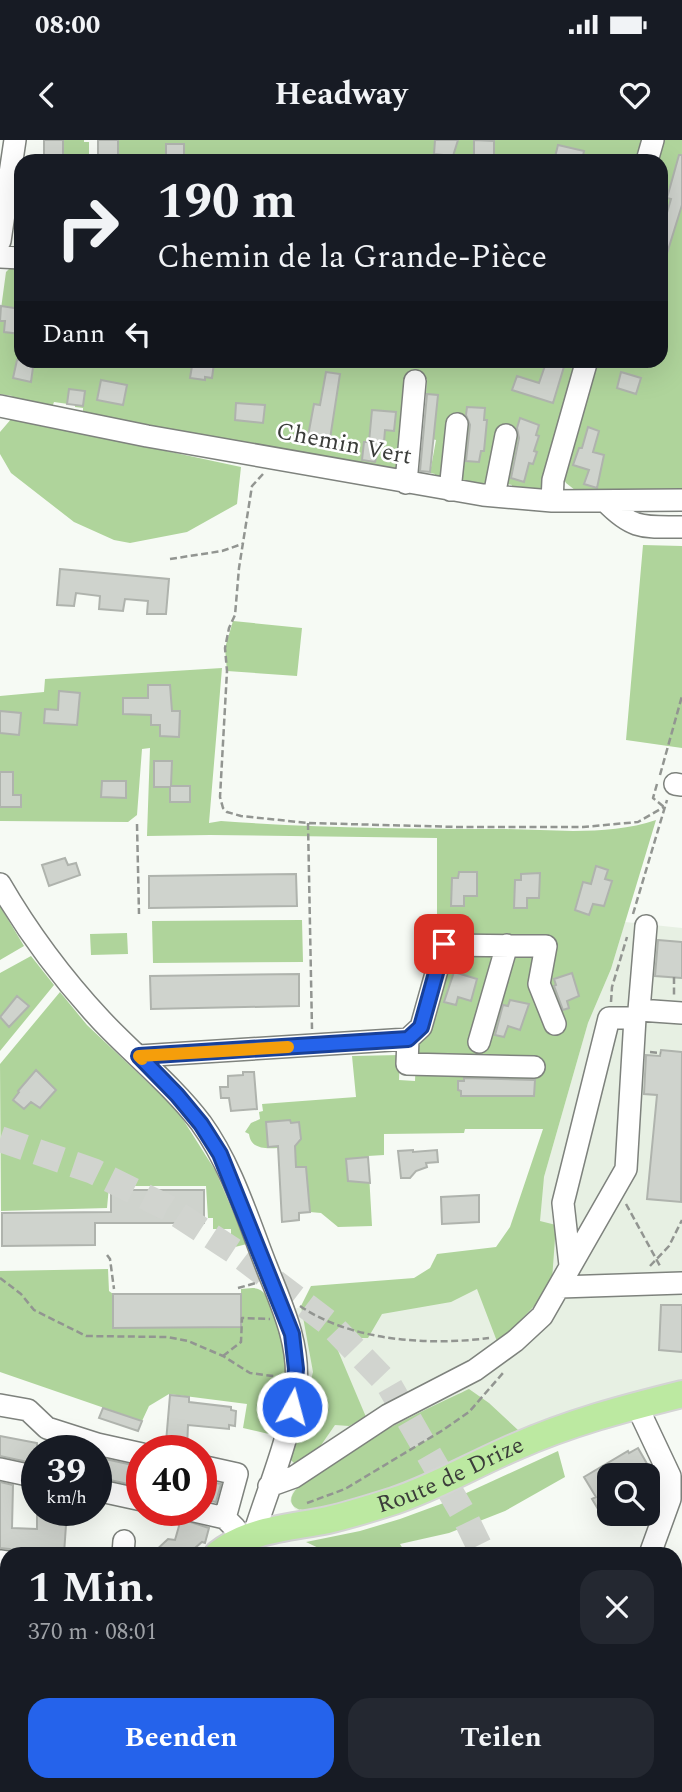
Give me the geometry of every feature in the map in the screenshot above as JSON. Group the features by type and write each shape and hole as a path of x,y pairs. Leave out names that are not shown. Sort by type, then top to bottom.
{"main road":[{"name":"Route de Drize","path":"230,1547 248,1536 340,1517 396,1500 539,1437 612,1410 682,1394"}],"street":[{"path":"0,241 15,140"},
{"path":"552,501 552,480 585,368"},
{"path":"406,483 415,381"},
{"name":"Chemin Vert","path":"0,406 147,436 450,490 552,501 682,500"},
{"path":"450,490 457,424"},
{"path":"494,496 506,435"},
{"path":"605,501 619,516 640,527 682,527"},
{"path":"0,884 20,918 65,980 177,1095 201,1124 220,1154 292,1334 296,1386 269,1486 248,1536 225,1518 217,1516"},
{"path":"269,1486 294,1476 388,1415 475,1370 515,1341 542,1316 626,1169 637,1014 635,927"},
{"path":"139,1056 408,1039 421,1027 444,944 546,946 539,984 555,1024"},
{"path":"479,1042 507,945"},
{"path":"570,1265 563,1203 609,1018 682,1013"},
{"path":"408,1039 407,1064 534,1067"},
{"path":"560,1287 676,1283"},
{"path":"0,1405 28,1410 47,1428 126,1450"},
{"path":"636,1405 670,1476 670,1499 653,1547"},
{"path":"0,1469 21,1474"},
{"path":"217,1470 237,1474 225,1518"}],"path":[{"path":"266,471 252,485 235,615 225,648 227,671 220,797 223,808 233,815 308,823 583,827 638,822 664,807"},
{"path":"170,559 222,551 243,544"},
{"path":"664,807 653,798 682,696"},
{"path":"609,1018 612,987 635,927 664,807"},
{"path":"308,823 312,1045"},
{"path":"137,824 139,914"},
{"path":"617,1184 626,1190 626,1206 657,1261 676,1283"},
{"path":"649,1267 669,1246 682,1220"},
{"path":"107,1255 110,1259 114,1289"},
{"path":"0,1278 21,1294 34,1310 86,1336 188,1341 223,1356 250,1373 288,1377"},
{"path":"238,1288 247,1286"},
{"path":"301,1306 335,1323 405,1342 493,1338"},
{"path":"223,1356 240,1342 242,1318 278,1319"},
{"path":"305,1504 345,1489 469,1412 503,1372 515,1341"}],"shaded area":[{"path":"625,922 682,928 682,1383 368,1497 302,1512 295,1509 290,1501 293,1491 303,1480 289,1460 306,1387 305,1349 293,1310 305,1305 518,1279 528,1233 588,1023 611,969"}],"green space":[{"path":"63,140 89,142 89,154 63,154"},
{"path":"118,140 647,140 643,154 118,154"},
{"path":"660,140 682,140 682,494 580,494 566,483 562,476 592,368 668,368 668,154 656,154"},
{"path":"14,267 14,368 579,368 542,488 533,495 511,493 512,485 500,483 508,455 513,456 517,437 514,435 516,431 510,429 491,490 454,485 463,443 466,442 468,425 465,424 446,483 434,481 435,474 430,473 436,440 432,439 438,395 426,394 427,379 412,378 402,476 83,416 83,408 75,405 54,402 51,410 14,401 12,396 0,394 0,316 6,272"},
{"path":"12,418 241,467 237,504 187,532 130,543 114,540 74,522 11,473 0,454 0,432"},
{"path":"643,545 682,546 682,748 626,740"},
{"path":"233,621 302,628 297,676 227,671 225,648"},
{"path":"222,668 209,823 221,821 362,828 581,831 619,828 656,820 611,969 588,1023 544,1177 540,1221 556,1225 552,1280 537,1303 498,1344 477,1289 451,1302 382,1314 368,1338 345,1338 336,1346 366,1417 349,1426 335,1425 317,1451 298,1467 291,1460 313,1372 301,1306 311,1286 414,1278 430,1268 437,1254 496,1247 510,1227 543,1129 465,1129 464,1133 384,1134 384,1155 368,1156 372,1226 338,1227 321,1213 310,1212 306,1167 296,1167 295,1151 278,1152 278,1148 259,1147 245,1132 251,1123 260,1119 262,1104 356,1097 352,1056 400,1055 399,1080 415,1081 416,1056 437,938 437,838 147,836 150,748 142,749 137,815 128,822 0,821 0,696 44,692 45,679"},
{"path":"0,906 24,946 0,960"},
{"path":"302,920 303,962 153,963 152,921"},
{"path":"127,933 128,954 91,955 90,934"},
{"path":"31,956 54,985 0,1051 0,973"},
{"path":"60,992 87,1025 177,1110 215,1170 247,1244 231,1248 231,1229 213,1229 213,1218 208,1218 206,1186 109,1186 107,1208 1,1211 0,1064"},
{"path":"108,1269 109,1291 113,1294 113,1328 241,1327 241,1289 256,1288 264,1293 279,1328 285,1359 284,1387 273,1435 243,1428 247,1404 169,1394 149,1406 142,1421 0,1372 0,1271"},
{"path":"469,1389 518,1430 443,1468 385,1490 342,1503 307,1510 298,1509 291,1498 303,1482 328,1463"},
{"path":"558,1451 565,1477 505,1511 449,1533 400,1544 402,1547 316,1547 306,1542 360,1531 449,1501"}],"building":[{"path":"44,140 63,140 63,154 44,154"},
{"path":"98,140 118,140 118,154 98,154"},
{"path":"435,140 458,140 454,154 434,154"},
{"path":"474,140 494,141 494,154 474,154"},
{"path":"166,144 184,144 184,154 166,154"},
{"path":"558,145 584,151 583,154 556,154"},
{"path":"679,155 682,155 682,205 668,250 668,209 671,199 668,194"},
{"path":"1,306 14,308 14,333 4,332 5,321 0,321"},
{"path":"15,368 33,368 31,382 13,378"},
{"path":"192,368 213,368 212,378 190,378"},
{"path":"544,368 564,368 553,403 512,390 517,376 539,383"},
{"path":"326,372 340,374 330,439 308,436 314,404 320,405"},
{"path":"621,372 641,378 636,394 617,388"},
{"path":"101,380 127,385 123,405 97,400"},
{"path":"69,389 85,391 83,406 67,404"},
{"path":"427,394 438,395 430,472 420,471"},
{"path":"236,403 265,405 263,423 235,420"},
{"path":"467,407 485,408 484,420 487,420 484,451 481,451 479,462 466,461 470,425 466,415"},
{"path":"372,410 396,412 394,431 385,430 384,442 381,441 375,462 362,460 364,442 369,442"},
{"path":"520,418 539,425 534,451 537,452 533,464 529,463 524,482 511,478"},
{"path":"588,427 599,431 593,452 604,455 597,488 584,484 589,470 573,465 579,448 582,448"},
{"path":"60,569 169,579 166,614 147,614 148,601 125,599 123,611 99,609 100,596 76,593 74,606 57,605"},
{"path":"148,685 170,685 172,711 180,711 179,737 160,736 160,725 151,725 151,715 123,714 123,698 148,698"},
{"path":"59,691 80,693 77,725 44,723 45,709 58,710"},
{"path":"0,711 21,713 19,735 0,733"},
{"path":"154,761 172,761 171,786 190,786 190,802 170,802 170,787 154,787"},
{"path":"0,772 13,772 13,795 21,795 21,807 0,807"},
{"path":"102,781 126,781 126,798 101,797"},
{"path":"65,858 68,865 76,863 80,875 49,886 42,865"},
{"path":"596,866 608,870 605,879 612,881 604,906 593,904 589,915 575,910 583,882 591,884"},
{"path":"459,872 477,872 477,896 464,896 464,906 451,906 452,878 458,878"},
{"path":"540,873 539,898 527,898 527,908 514,908 515,880 521,880 521,874"},
{"path":"296,874 297,906 149,908 149,876"},
{"path":"658,940 682,942 682,978 655,976"},
{"path":"454,972 477,979 471,1001 458,997 456,1005 444,1002"},
{"path":"572,973 579,996 567,1001 569,1008 563,1010 554,979"},
{"path":"299,974 299,1006 151,1009 150,976"},
{"path":"17,996 29,1006 9,1027 0,1017"},
{"path":"510,1000 529,1004 520,1030 508,1026 504,1037 495,1035 503,1005 508,1006"},
{"path":"661,1050 682,1052 681,1202 647,1199 657,1095 644,1094 646,1055 660,1056"},
{"path":"36,1070 56,1090 40,1108 31,1102 24,1109 13,1100"},
{"path":"243,1072 254,1072 257,1109 231,1111 229,1098 221,1098 220,1087 228,1087 228,1076 243,1075"},
{"path":"464,1078 535,1080 534,1096 461,1096 458,1081 464,1081"},
{"path":"290,1120 291,1123 299,1122 301,1139 295,1146 296,1167 306,1167 310,1212 299,1213 299,1220 282,1222 278,1146 268,1147 266,1122"},
{"path":"437,1150 438,1162 426,1163 427,1167 416,1171 410,1178 401,1178 398,1151"},
{"path":"368,1157 370,1183 348,1181 346,1159"},
{"path":"111,1190 204,1190 204,1223 95,1223 95,1245 2,1246 2,1213 111,1212"},
{"path":"479,1195 479,1222 442,1224 441,1197"},
{"path":"113,1294 241,1294 241,1327 113,1328"},
{"path":"661,1305 682,1305 682,1352 659,1350"},
{"path":"170,1395 189,1397 189,1402 231,1407 231,1410 236,1411 235,1426 229,1425 229,1429 188,1425 188,1435 167,1435"},
{"path":"103,1408 142,1421 138,1431 99,1418"},
{"path":"0,1436 21,1440 21,1461 0,1456"},
{"path":"638,1448 647,1463 608,1463 628,1451 629,1453"},
{"path":"112,1460 126,1464 126,1484 112,1480"},
{"path":"597,1469 597,1507 592,1499 596,1497 584,1477"},
{"path":"0,1482 13,1485 12,1528 66,1526 64,1547 0,1547"},
{"path":"179,1526 209,1528 205,1543 202,1542 196,1547 159,1547 168,1539 175,1540"}],"tunnel":[{"path":"0,1139 93,1171 168,1208 234,1251 330,1324 389,1385 480,1547"}],"slow traffic":[{"path":"142,1059 139,1056 288,1047"}],"route":[{"path":"292,1407 296,1386 292,1334 220,1154 201,1124 139,1056 408,1039 421,1027 444,944"}]}
